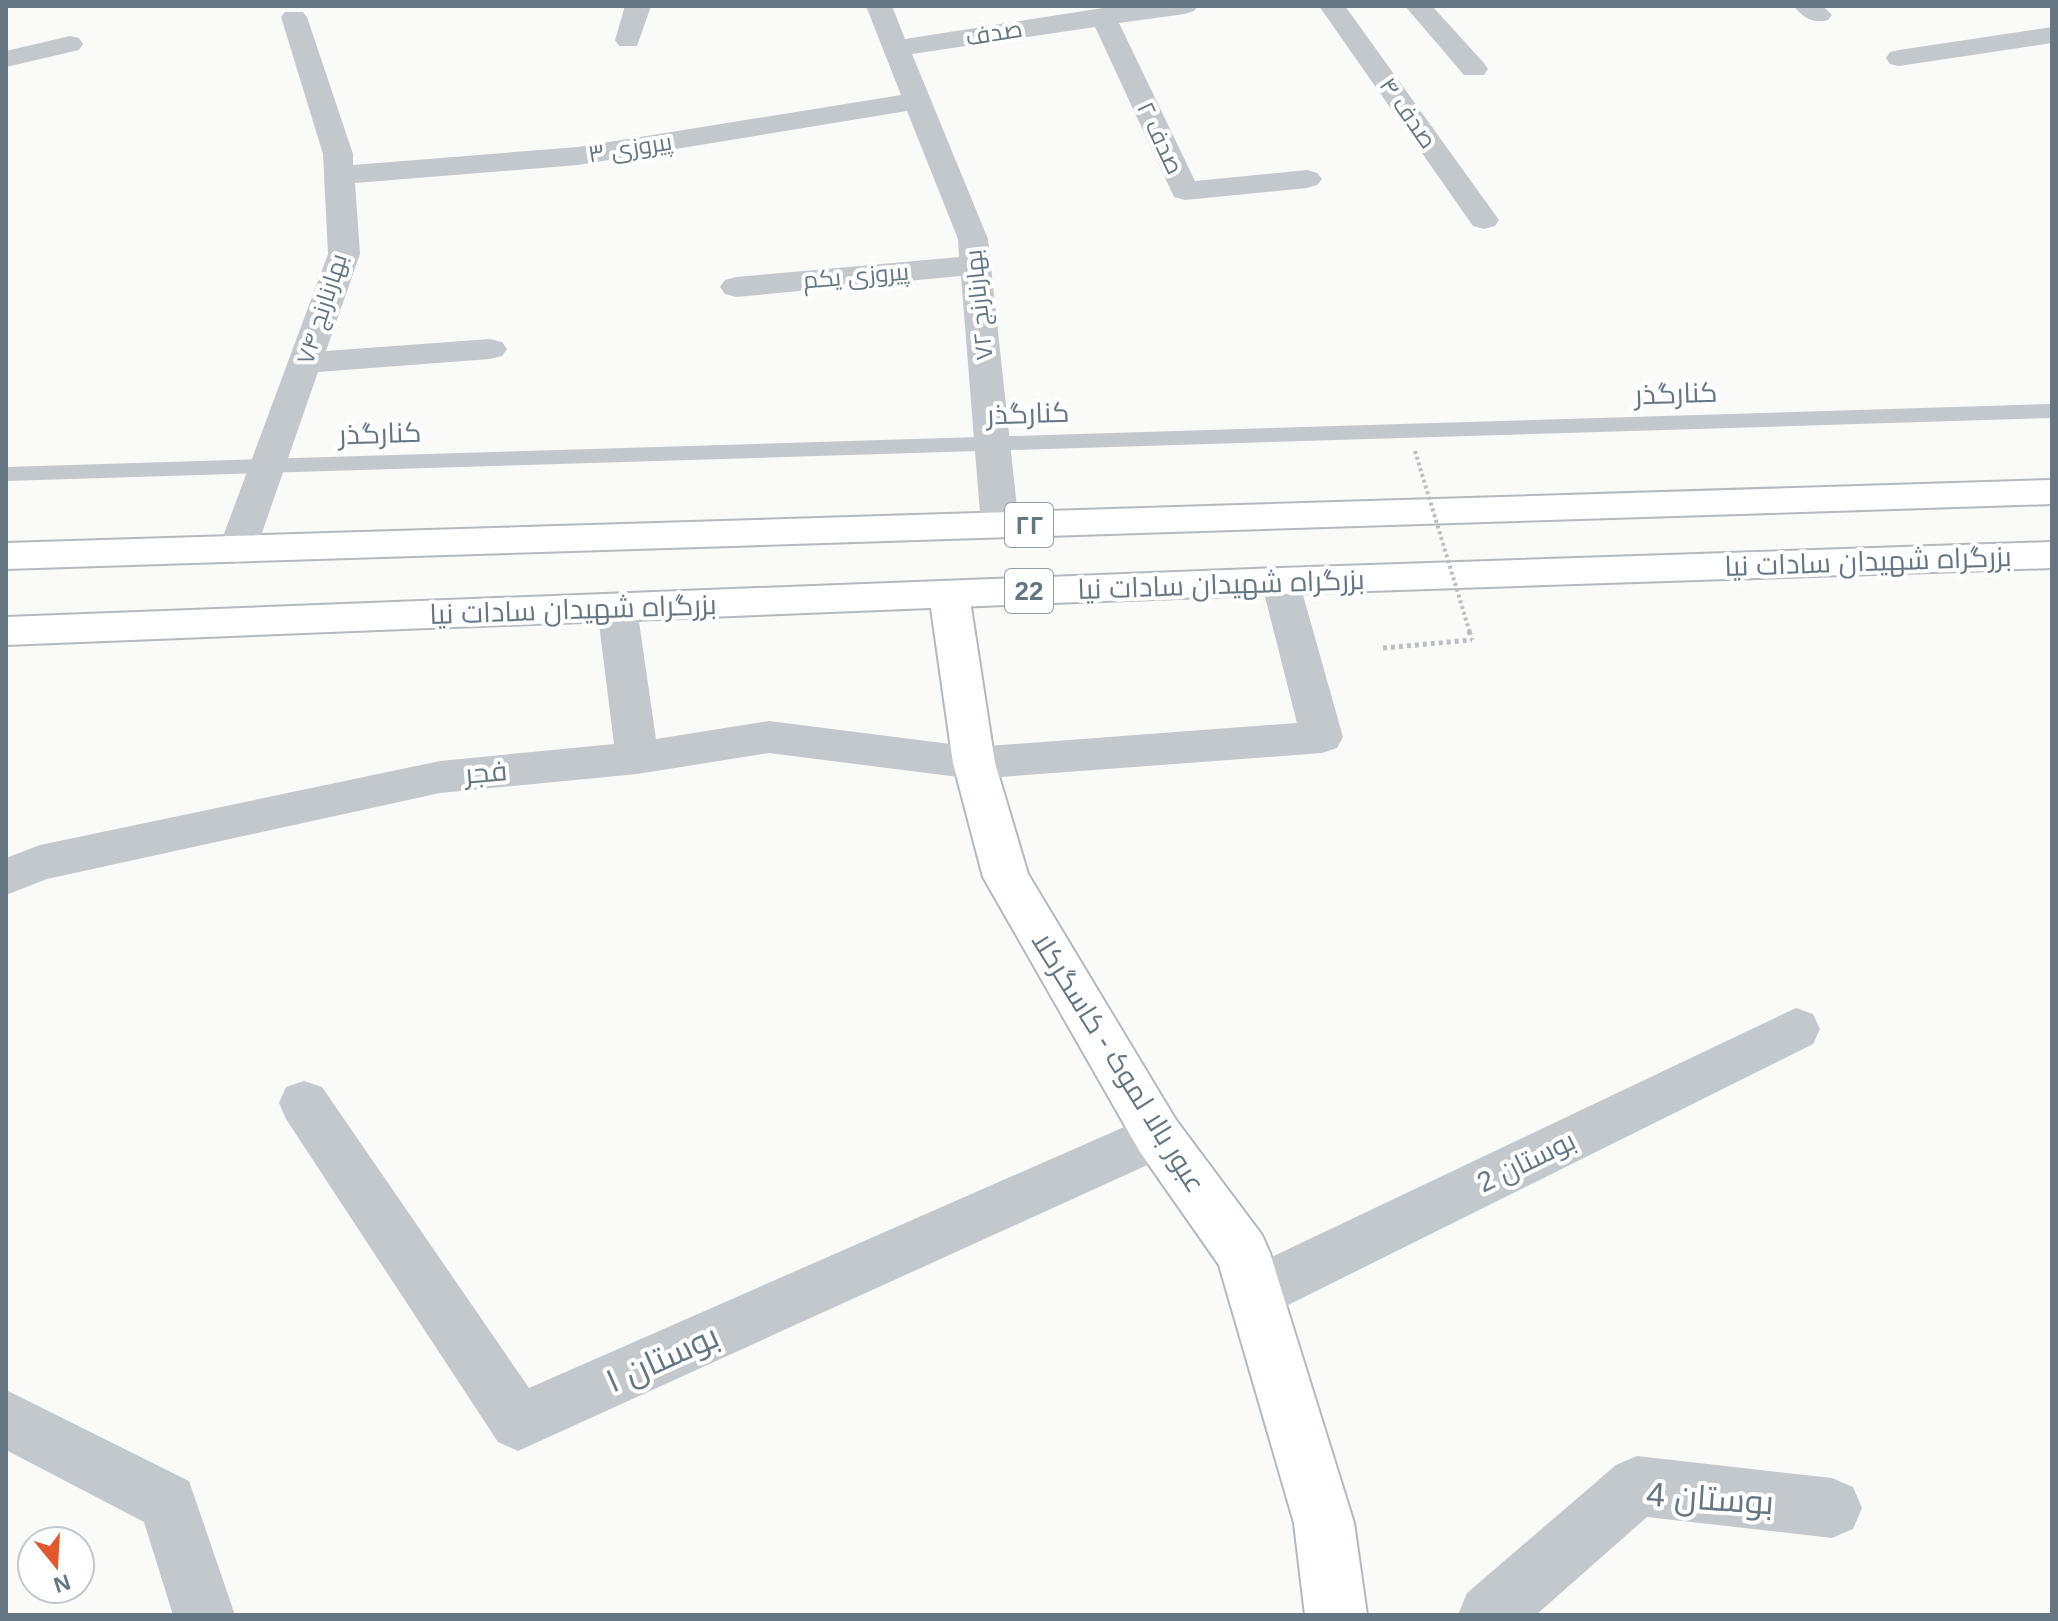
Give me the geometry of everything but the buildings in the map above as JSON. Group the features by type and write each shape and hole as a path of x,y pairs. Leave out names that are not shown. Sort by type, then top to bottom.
{"main road":[{"name":"۲۲","path":"6,556 2052,492"},
{"name":"بزرگراه شهیدان سادات نیا","path":"6,631 1280,581 2045,559"},
{"name":"عبور بالا لموک - کاسگرکلا","path":"949,594 974,763 1006,877 1158,1136 1243,1253 1324,1523 1336,1615"}],"street":[{"path":"628,40 638,6"},
{"name":"بهارنارنج ۷۲","path":"879,6 973,239 1000,526"},
{"path":"1017,6 1036,27"},
{"name":"صدف","path":"898,48 1185,6"},
{"name":"صدف ۴","path":"1332,6 1484,220"},
{"path":"1418,6 1474,69"},
{"name":"صدف ۲","path":"1103,16 1185,191 1307,179"},
{"name":"بهارنارنج ۷۴","path":"237,550 344,254 338,154 294,17"},
{"path":"1899,58 2052,35"},
{"path":"6,59 70,44"},
{"name":"پیروزی ۳","path":"339,175 578,156 918,101"},
{"name":"پیروزی یکم","path":"736,287 975,265"},
{"path":"305,363 490,349"},
{"name":"فجر","path":"6,877 40,863 440,777 637,758 769,737 974,763 1322,737 1280,581"},
{"path":"617,608 637,758"},
{"name":"بوستان 2","path":"1255,1293 1796,1029"},
{"name":"بوستان ۱","path":"304,1103 518,1422 1158,1136"},
{"path":"6,1419 168,1502 204,1615"},
{"name":"بوستان 4","path":"1489,1615 1637,1486 1832,1508"}],"lane":[{"name":"کنارگذر","path":"6,474 2052,411"}],"path":[{"path":"1383,648 1472,640 1415,451"}]}
